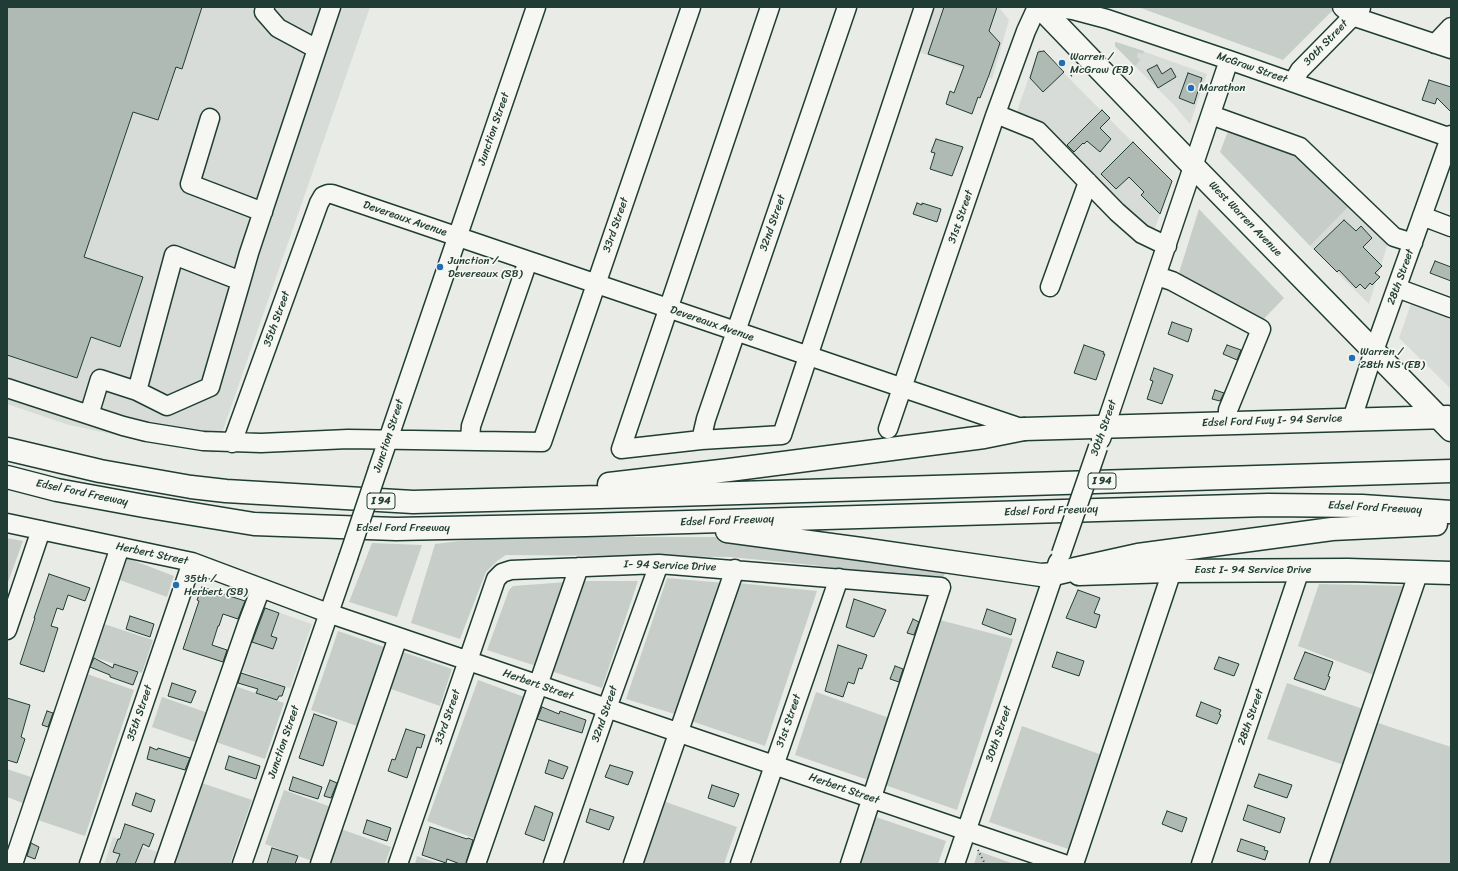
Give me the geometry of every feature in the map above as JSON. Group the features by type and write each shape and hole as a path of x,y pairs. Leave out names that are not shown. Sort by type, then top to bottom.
{"main road":[{"name":"West Warren Avenue","path":"1038,7 1374,351 1447,421"},
{"name":"Edsel Ford Fwy I- 94 Service","path":"1105,426 1352,419 1447,421"},
{"name":"Devereaux Avenue","path":"1024,429 1105,426"},
{"path":"554,497 596,485 729,470 984,437 1024,429"},
{"name":"I 94","path":"7,449 100,471 191,487 226,491 413,502 1451,471"},
{"name":"Edsel Ford Freeway","path":"7,477 57,490 254,524 396,529 586,525 1268,505 1362,506 1451,512"},
{"path":"677,522 717,530 869,550 1041,576 1138,555 1332,528 1451,523"},
{"name":"East I- 94 Service Drive","path":"1054,574 1300,570 1451,573"}],"street":[{"path":"265,7 264,12 278,28 317,49"},
{"path":"89,415 100,379 137,391 166,406 210,386 262,212 331,7"},
{"name":"Junction Street","path":"242,864 536,7"},
{"name":"33rd Street","path":"470,440 542,442 691,7"},
{"path":"770,7 621,448 701,440 782,435 924,7"},
{"name":"32nd Street","path":"701,440 706,419 847,7"},
{"name":"31st Street","path":"888,429 996,114 1026,31 1038,7"},
{"name":"McGraw Street","path":"1051,7 1075,9 1107,19 1230,60 1450,137"},
{"path":"1352,10 1443,46 1451,28"},
{"name":"30th Street","path":"1293,82 1300,70 1352,10"},
{"name":"30th Street","path":"955,864 1230,60"},
{"path":"996,114 1038,131 1142,234 1167,246"},
{"path":"1211,115 1300,147 1394,237 1413,243"},
{"path":"210,118 190,184 262,212"},
{"name":"28th Street","path":"1352,419 1374,351 1450,137"},
{"path":"1050,287 1088,182"},
{"name":"Devereaux Avenue","path":"323,196 332,194 1024,429"},
{"name":"35th Street","path":"226,443 323,196"},
{"path":"1422,216 1451,227"},
{"path":"137,391 174,255 241,281"},
{"path":"7,388 147,432 179,438 226,443 348,439 470,440 471,426 528,261"},
{"path":"1157,276 1172,281 1260,329 1228,410 1228,422"},
{"path":"1397,288 1451,308"},
{"name":"Herbert Street","path":"7,524 192,562 328,613 1064,864"},
{"path":"7,630 41,530"},
{"path":"13,864 120,547"},
{"name":"35th Street","path":"88,864 192,562"},
{"name":"32nd Street","path":"554,864 607,708 659,564"},
{"name":"I- 94 Service Drive","path":"502,573 511,570 659,564 941,587 872,799"},
{"path":"476,864 579,567"},
{"path":"634,864 735,569"},
{"name":"28th Street","path":"1201,864 1300,570"},
{"path":"1074,864 1172,571"},
{"path":"1320,864 1419,572"},
{"name":"33rd Street","path":"398,864 493,587 496,579 502,573"},
{"name":"31st Street","path":"740,864 839,578"},
{"path":"164,864 261,588"},
{"path":"320,864 398,637"},
{"path":"850,864 872,799"}],"path":[{"path":"1071,76 1074,73"},
{"path":"978,849 985,864"}],"shaded area":[{"path":"7,7 370,7 215,453 167,446 69,425 7,404"},
{"path":"928,7 999,7 1009,20 992,79 914,50"},
{"path":"1138,7 1327,7 1334,9 1283,60"},
{"path":"1115,42 1207,74 1190,124 1173,104 1115,46"},
{"path":"1115,42 1144,51 1143,54 1138,52 1137,58 1141,59 1135,66 1115,46"},
{"path":"1039,48 1172,182 1152,236 1015,117"},
{"path":"1230,126 1298,149 1352,203 1310,246 1220,152"},
{"path":"1352,203 1389,240 1369,304 1310,246"},
{"path":"1199,209 1284,298 1258,325 1177,279"},
{"path":"1413,298 1451,311 1451,389 1399,338"},
{"path":"492,537 715,537 817,549 946,570 942,582 813,565 729,557 506,555 497,561 486,572 460,639 411,623 435,544"},
{"path":"7,538 23,541 7,585"},
{"path":"372,543 422,545 397,617 349,602"},
{"path":"124,557 174,576 167,597 117,579"},
{"path":"667,578 725,583 678,715 626,699"},
{"path":"580,581 638,581 602,688 548,670"},
{"path":"567,582 539,667 487,650 509,590 513,586"},
{"path":"738,583 817,591 765,746 691,721"},
{"path":"1319,584 1410,586 1379,677 1298,646"},
{"path":"260,606 312,624 290,688 238,670"},
{"path":"936,619 1013,639 957,810 882,784"},
{"path":"101,623 153,640 142,673 90,656"},
{"path":"338,631 390,649 363,728 311,710"},
{"path":"403,652 452,669 440,706 391,689"},
{"path":"84,673 134,690 85,836 35,819"},
{"path":"478,680 527,698 476,839 427,821"},
{"path":"1287,683 1366,710 1347,766 1267,739"},
{"path":"232,685 284,703 265,759 213,741"},
{"path":"816,692 895,720 874,782 795,755"},
{"path":"162,697 211,714 201,744 152,727"},
{"path":"1375,722 1451,747 1450,864 1327,864"},
{"path":"1022,726 1102,755 1071,850 989,822"},
{"path":"7,769 37,779 28,805 7,797"},
{"path":"199,782 252,800 230,864 171,864"},
{"path":"284,790 334,808 315,862 265,844"},
{"path":"663,801 737,827 724,864 642,864"},
{"path":"873,816 946,841 938,864 856,864"},
{"path":"341,829 391,847 385,864 329,864"},
{"path":"113,837 164,854 161,864 104,864"},
{"path":"978,851 1014,864 974,864"},
{"path":"417,856 440,864 415,864"}],"building":[{"path":"7,7 202,7 182,69 176,67 158,120 133,112 84,257 143,277 120,347 91,337 77,378 7,355"},
{"path":"944,7 997,7 989,31 1000,43 980,98 978,97 972,114 946,104 950,91 954,93 964,66 928,54"},
{"path":"1044,51 1064,72 1043,92 1030,78 1038,52"},
{"path":"1157,65 1162,74 1171,68 1176,77 1158,88 1147,70"},
{"name":"Marathon","path":"1188,73 1202,78 1194,104 1179,98"},
{"path":"1429,80 1451,87 1451,112 1437,98 1435,104 1422,100"},
{"path":"1102,110 1110,118 1100,128 1111,139 1100,152 1087,141 1074,152 1067,145"},
{"path":"936,139 963,147 952,176 930,169 935,153 931,152"},
{"path":"1133,142 1172,181 1160,214 1141,195 1144,192 1129,177 1116,189 1101,174"},
{"path":"917,203 922,205 922,203 941,209 937,222 913,214"},
{"path":"1344,220 1356,231 1361,226 1372,238 1363,247 1382,266 1375,273 1380,277 1372,285 1370,283 1365,289 1360,284 1356,288 1339,270 1337,272 1314,249"},
{"path":"1435,261 1451,267 1451,281 1430,273"},
{"path":"1172,322 1192,329 1188,342 1168,334"},
{"path":"1084,345 1104,352 1103,354 1105,354 1096,380 1074,373"},
{"path":"1227,345 1241,350 1237,360 1223,354"},
{"path":"1154,368 1173,375 1162,404 1147,399 1153,381 1150,380"},
{"path":"1215,390 1224,393 1220,401 1212,399"},
{"path":"49,574 90,588 85,601 68,595 63,610 57,608 51,626 58,628 44,672 20,664"},
{"path":"202,587 245,601 238,619 223,614 218,626 212,645 227,650 223,662 183,649 199,601 197,600"},
{"path":"1078,590 1100,598 1094,613 1100,615 1096,628 1066,618"},
{"path":"854,599 886,610 874,637 846,627"},
{"path":"265,608 279,613 271,636 277,638 273,649 252,642"},
{"path":"987,609 1016,619 1011,635 982,624"},
{"path":"130,616 154,624 150,637 126,629"},
{"path":"913,619 919,622 914,635 907,633"},
{"path":"838,645 867,655 862,669 859,668 854,684 848,682 843,697 825,691"},
{"path":"1057,652 1084,661 1079,676 1052,667"},
{"path":"1305,652 1333,662 1328,676 1330,677 1325,690 1294,679"},
{"path":"1219,657 1239,664 1234,676 1214,669"},
{"path":"94,658 113,668 114,664 138,672 133,685 110,677 110,675 90,667"},
{"path":"895,666 903,669 899,682 890,679"},
{"path":"241,673 285,687 282,696 279,696 277,700 256,693 258,689 238,683"},
{"path":"172,683 196,691 191,703 168,696"},
{"path":"7,698 30,705 21,737 25,739 17,763 7,760"},
{"path":"1201,702 1221,710 1219,714 1221,715 1217,724 1196,716"},
{"path":"542,707 559,714 560,711 586,720 582,733 537,719"},
{"path":"47,711 53,713 48,727 42,725"},
{"path":"314,714 337,722 323,766 299,758"},
{"path":"406,729 425,735 421,748 417,747 407,778 388,771 392,759 395,760"},
{"path":"150,747 190,758 185,770 147,759"},
{"path":"229,756 260,766 256,779 225,769"},
{"path":"549,760 568,767 563,779 545,773"},
{"path":"610,765 633,772 628,785 605,777"},
{"path":"1259,774 1292,785 1287,798 1254,787"},
{"path":"293,777 322,787 318,799 289,790"},
{"path":"330,780 337,783 331,798 324,796"},
{"path":"712,785 739,794 734,807 708,798"},
{"path":"136,793 155,800 151,812 132,805"},
{"path":"1248,805 1285,818 1280,833 1243,820"},
{"path":"535,806 553,813 544,841 525,834"},
{"path":"590,809 614,817 609,830 586,822"},
{"path":"1167,811 1187,818 1182,832 1162,824"},
{"path":"367,820 391,828 387,841 363,833"},
{"path":"125,824 154,834 149,847 143,844 135,864 116,864 120,854 113,852 118,839 120,839"},
{"path":"430,827 473,840 466,864 460,864 447,859 446,863 422,855"},
{"path":"1241,839 1265,847 1264,850 1268,851 1265,860 1237,851"},
{"path":"31,843 39,847 35,859 27,856"},
{"path":"272,848 298,856 295,864 267,864"}],"place":[{"name":"Warren / McGraw (EB)","path":"1062,63"},
{"name":"Marathon","path":"1191,88"},
{"name":"Junction / Devereaux (SB)","path":"440,267"},
{"name":"Warren / 28th NS (EB)","path":"1352,358"},
{"name":"35th / Herbert (SB)","path":"176,585"}]}
